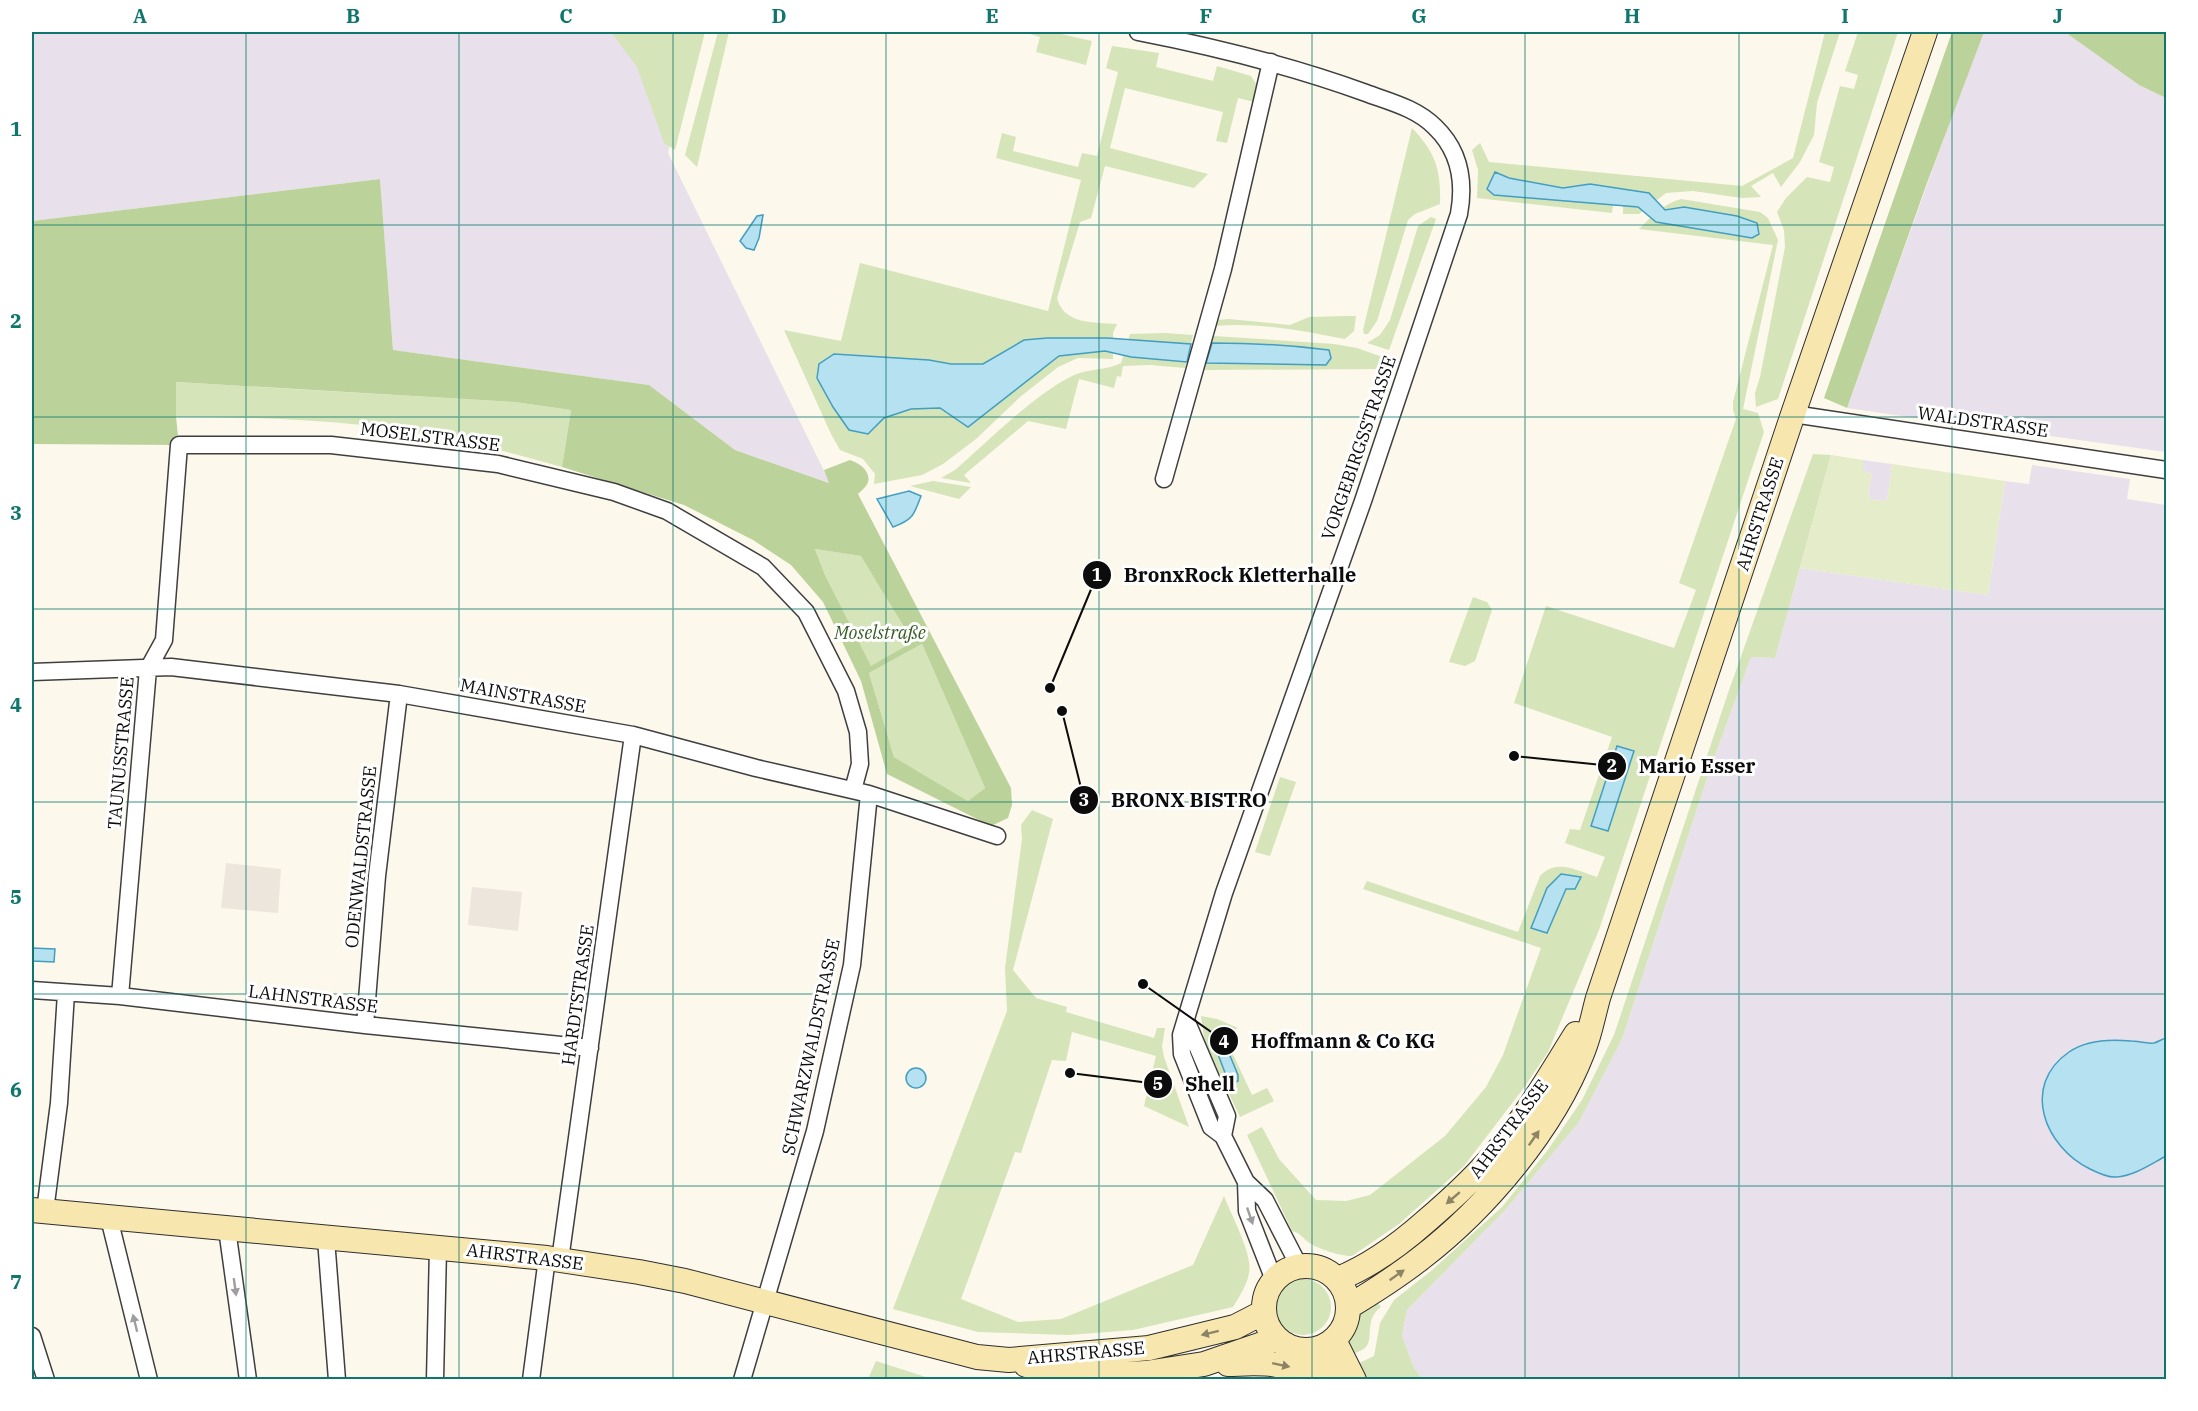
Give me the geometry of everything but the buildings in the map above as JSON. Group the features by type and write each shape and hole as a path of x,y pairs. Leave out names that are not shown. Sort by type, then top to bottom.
{"main road":[{"name":"AHRSTRASSE","path":"1348,1307 1421,1258 1478,1207 1516,1164 1555,1108 1583,1051 1598,998 1793,414 1925,32"},
{"name":"AHRSTRASSE","path":"1338,1280 1360,1270 1405,1240 1461,1191 1500,1148 1535,1100 1598,998"},
{"name":"AHRSTRASSE","path":"38,1210 553,1259 685,1281 765,1304 977,1357 1009,1360 1072,1377 1146,1373 1204,1364 1277,1339"},
{"path":"1309,1265 1325,1269 1338,1280 1347,1297 1348,1307 1346,1322 1334,1340 1310,1350 1288,1346 1277,1339 1266,1324 1263,1312 1268,1288 1274,1280 1285,1270 1309,1265"},
{"name":"AHRSTRASSE","path":"1009,1360 1149,1348 1235,1327 1263,1312"},
{"path":"1334,1340 1354,1380"},
{"path":"1310,1350 1332,1380"},
{"path":"1204,1364 1268,1363 1292,1368 1312,1380"}],"street":[{"name":"VORGEBIRGSSTRASSE","path":"1138,32 1272,62 1417,112 1434,125 1449,143 1457,159 1462,181 1459,214 1363,501 1224,893 1181,1035 1182,1054 1211,1127 1223,1136 1246,1182 1265,1200 1299,1266"},
{"path":"1164,478 1223,269 1272,62"},
{"name":"WALDSTRASSE","path":"1793,414 2166,470"},
{"name":"MOSELSTRASSE","path":"178,445 331,444 498,464 614,492 667,511 763,567 806,612 846,691 858,732 861,792"},
{"name":"TAUNUSSTRASSE","path":"120,996 148,669 164,640 178,445"},
{"name":"MAINSTRASSE","path":"32,672 171,667 399,694 633,735 756,768 861,792 997,836"},
{"name":"ODENWALDSTRASSE","path":"365,1025 377,876 399,694"},
{"name":"HARDTSTRASSE","path":"531,1380 591,1048 633,735"},
{"name":"SCHWARZWALDSTRASSE","path":"742,1380 815,1131 852,965 861,792"},
{"name":"LAHNSTRASSE","path":"32,990 120,996 365,1025 591,1048"},
{"path":"38,1210 59,1104 66,993"},
{"name":"VORGEBIRGSSTRASSE","path":"1246,1182 1247,1211 1274,1280"},
{"path":"109,1218 149,1380"},
{"path":"227,1229 248,1380"},
{"path":"326,1239 337,1380"},
{"path":"435,1380 438,1248"},
{"path":"32,1335 46,1380"}],"shaded area":[{"path":"32,32 695,32 668,153 830,483 735,450 649,385 393,350 380,179 32,221"},
{"path":"1956,32 2065,32 2139,85 2166,98 2166,452 2044,437 1847,408 1979,40"},
{"path":"1863,460 1892,464 1887,501 1871,500 1868,491 1872,474 1863,471"},
{"path":"2032,465 2130,479 2127,499 2166,505 2166,1379 1422,1379 1413,1366 1402,1335 1407,1310 1506,1209 1579,1122 1622,1039 1709,772 1751,657 1775,658 1800,568 1988,595 2005,481 2029,484"},
{"path":"226,863 281,869 278,913 221,908"},
{"path":"472,887 522,892 518,931 468,925"}],"green space":[{"path":"611,32 705,32 675,150 664,143 637,67"},
{"path":"718,32 729,32 697,167 685,155"},
{"path":"1023,32 1052,32 1092,41 1086,65 1036,52 1040,37"},
{"path":"1825,32 1840,32 1817,103 1814,135 1800,162 1781,187 1773,173 1751,186 1761,197 1742,198 1693,191 1666,193 1639,214 1623,214 1623,206 1613,205 1612,213 1477,198 1478,170 1472,150 1480,143 1489,162 1742,186 1793,158"},
{"path":"1858,32 1898,32 1778,399 1756,407 1755,393 1785,247 1784,230 1777,212 1786,198 1807,177 1830,182 1834,167 1819,162 1840,86 1854,89 1858,75 1845,71"},
{"path":"1952,32 1984,32 1927,183 1847,408 1824,398"},
{"path":"2065,32 2166,32 2166,98 2139,85"},
{"path":"1112,46 1159,53 1156,67 1213,81 1217,66 1251,76 1258,87 1254,102 1238,98 1227,143 1216,141 1223,112 1125,88 1110,148 1208,174 1194,188 1105,166 1091,218 1080,222 1057,298 1061,307 1073,318 1117,324 1113,333 1113,359 1078,358 1058,367 1020,397 976,439 943,464 922,475 874,484 875,474 863,459 840,450 784,330 841,341 860,263 1048,311 1081,180 996,158 1002,133 1016,137 1013,151 1078,167 1082,153 1097,156 1118,72 1106,68"},
{"path":"1412,128 1432,154 1438,172 1440,204 1415,214 1408,220 1377,321 1368,334 1364,334 1363,330"},
{"path":"380,179 393,350 649,385 735,450 829,483 824,470 850,460 857,463 868,474 868,482 858,494 1011,788 1012,805 1008,818 991,826 887,774 861,681 823,602 791,565 753,540 684,505 562,467 571,410 514,402 176,382 179,445 32,444 32,221","holes":["815,549 861,556 913,642 871,666 825,575","922,644 985,788 968,801 894,757 869,673"]},
{"path":"1681,199 1760,212 1768,218 1778,240 1743,409 1758,413 1764,432 1599,930 1548,1052 1523,1089 1464,1166 1399,1224 1352,1256 1329,1252 1312,1245 1292,1231 1247,1135 1262,1127 1279,1159 1316,1200 1346,1201 1370,1195 1445,1136 1486,1087 1503,1055 1541,948 1363,889 1367,881 1518,932 1540,876 1547,871 1560,867 1575,869 1597,877 1605,857 1565,843 1570,829 1580,830 1612,737 1514,703 1546,606 1674,648 1696,590 1679,583 1736,419 1733,402 1773,245 1639,229 1663,207"},
{"path":"1431,217 1436,219 1389,350 1367,343 1380,335 1390,320 1418,226"},
{"path":"1356,316 1354,331 1345,339 1264,326 1214,326 1217,320 1229,319 1290,325 1309,317"},
{"path":"1130,334 1193,335 1185,368 1150,365 1123,366 1121,377 1117,376 1114,388 1079,379 1066,429 1028,421 964,475 971,483 941,478 955,470 1026,407 1057,385 1078,373 1121,363"},
{"path":"1214,336 1334,344 1357,348 1388,359 1385,369 1204,370"},
{"path":"175,382 514,402 571,410 562,467 464,441 393,429 284,419 176,417"},
{"path":"1813,454 1831,455 1775,658 1751,657 1709,772 1622,1039 1579,1122 1506,1209 1407,1310 1402,1335 1413,1366 1422,1379 1362,1379 1353,1366 1374,1356 1380,1323 1394,1300 1431,1271 1502,1207 1547,1151 1582,1100 1614,1035 1728,693"},
{"path":"1831,455 1863,460 1863,471 1872,474 1868,491 1871,500 1887,501 1892,464 2005,481 1988,595 1800,568"},
{"path":"933,481 971,487 959,499 910,486"},
{"name":"Moselstraße","path":"815,549 862,556 913,643 871,667 825,575"},
{"path":"1473,597 1487,602 1492,610 1475,661 1465,666 1449,662"},
{"path":"922,644 985,788 968,801 894,757 869,673"},
{"path":"1280,777 1296,782 1270,856 1255,852"},
{"path":"1032,810 1053,819 1013,970 1036,998 1067,1007 1066,1012 1154,1038 1157,1028 1165,1028 1162,1046 1164,1057 1189,1127 1144,1106 1156,1056 1072,1032 1066,1061 1052,1060 1021,1153 1015,1152 961,1299 1018,1322 1061,1319 1193,1265 1224,1196 1245,1245 1249,1265 1246,1282 1233,1307 1133,1330 1068,1335 978,1332 893,1309 1007,1011 1005,968 1022,839 1021,825"},
{"path":"1201,1016 1217,1019 1238,1028 1224,1035 1252,1095 1267,1088 1274,1101 1240,1117 1205,1043"},
{"path":"1297,1279 1309,1279 1319,1283 1327,1291 1331,1307 1327,1323 1319,1331 1309,1335 1297,1335 1287,1331 1279,1323 1275,1313 1275,1301 1279,1291 1287,1283"},
{"path":"1374,1299 1381,1307 1373,1317 1368,1343 1366,1347 1349,1356 1348,1338 1352,1323"},
{"path":"876,1361 932,1379 868,1379"}],"water":[{"path":"1495,172 1509,178 1563,188 1590,184 1649,193 1665,210 1684,207 1737,216 1757,223 1759,234 1752,238 1656,222 1638,207 1494,195 1487,189"},
{"path":"763,215 759,238 754,250 746,248 740,241 757,216"},
{"path":"1107,338 1191,344 1187,362 1131,357 1105,351 1059,356 968,427 940,408 911,409 884,418 868,434 849,430 817,378 819,364 834,354 929,360 951,364 983,364 1024,340"},
{"path":"1212,343 1329,350 1331,358 1326,365 1206,363"},
{"path":"909,491 921,496 916,508 909,519 893,527 877,499"},
{"path":"1617,746 1634,751 1608,831 1591,826"},
{"path":"1561,874 1581,877 1575,889 1566,889 1547,933 1531,928 1547,888"},
{"path":"32,948 55,949 54,962 32,961"},
{"path":"1217,1035 1223,1039 1238,1075 1238,1081 1234,1083 1227,1078 1213,1041"},
{"path":"2166,1038 2166,1156 2136,1172 2113,1177 2096,1172 2074,1159 2061,1146 2044,1115 2042,1098 2045,1082 2054,1066 2076,1048 2099,1041 2156,1043"},
{"path":"916,1068 923,1071 926,1078 923,1085 916,1088 909,1085 906,1078 909,1071"}],"place":[{"name":"BronxRock Kletterhalle","path":"1050,688"},
{"name":"BRONX BISTRO","path":"1062,711"},
{"name":"Mario Esser","path":"1514,756"},
{"name":"Hoffmann & Co KG","path":"1143,984"},
{"name":"Shell","path":"1070,1073"}]}
